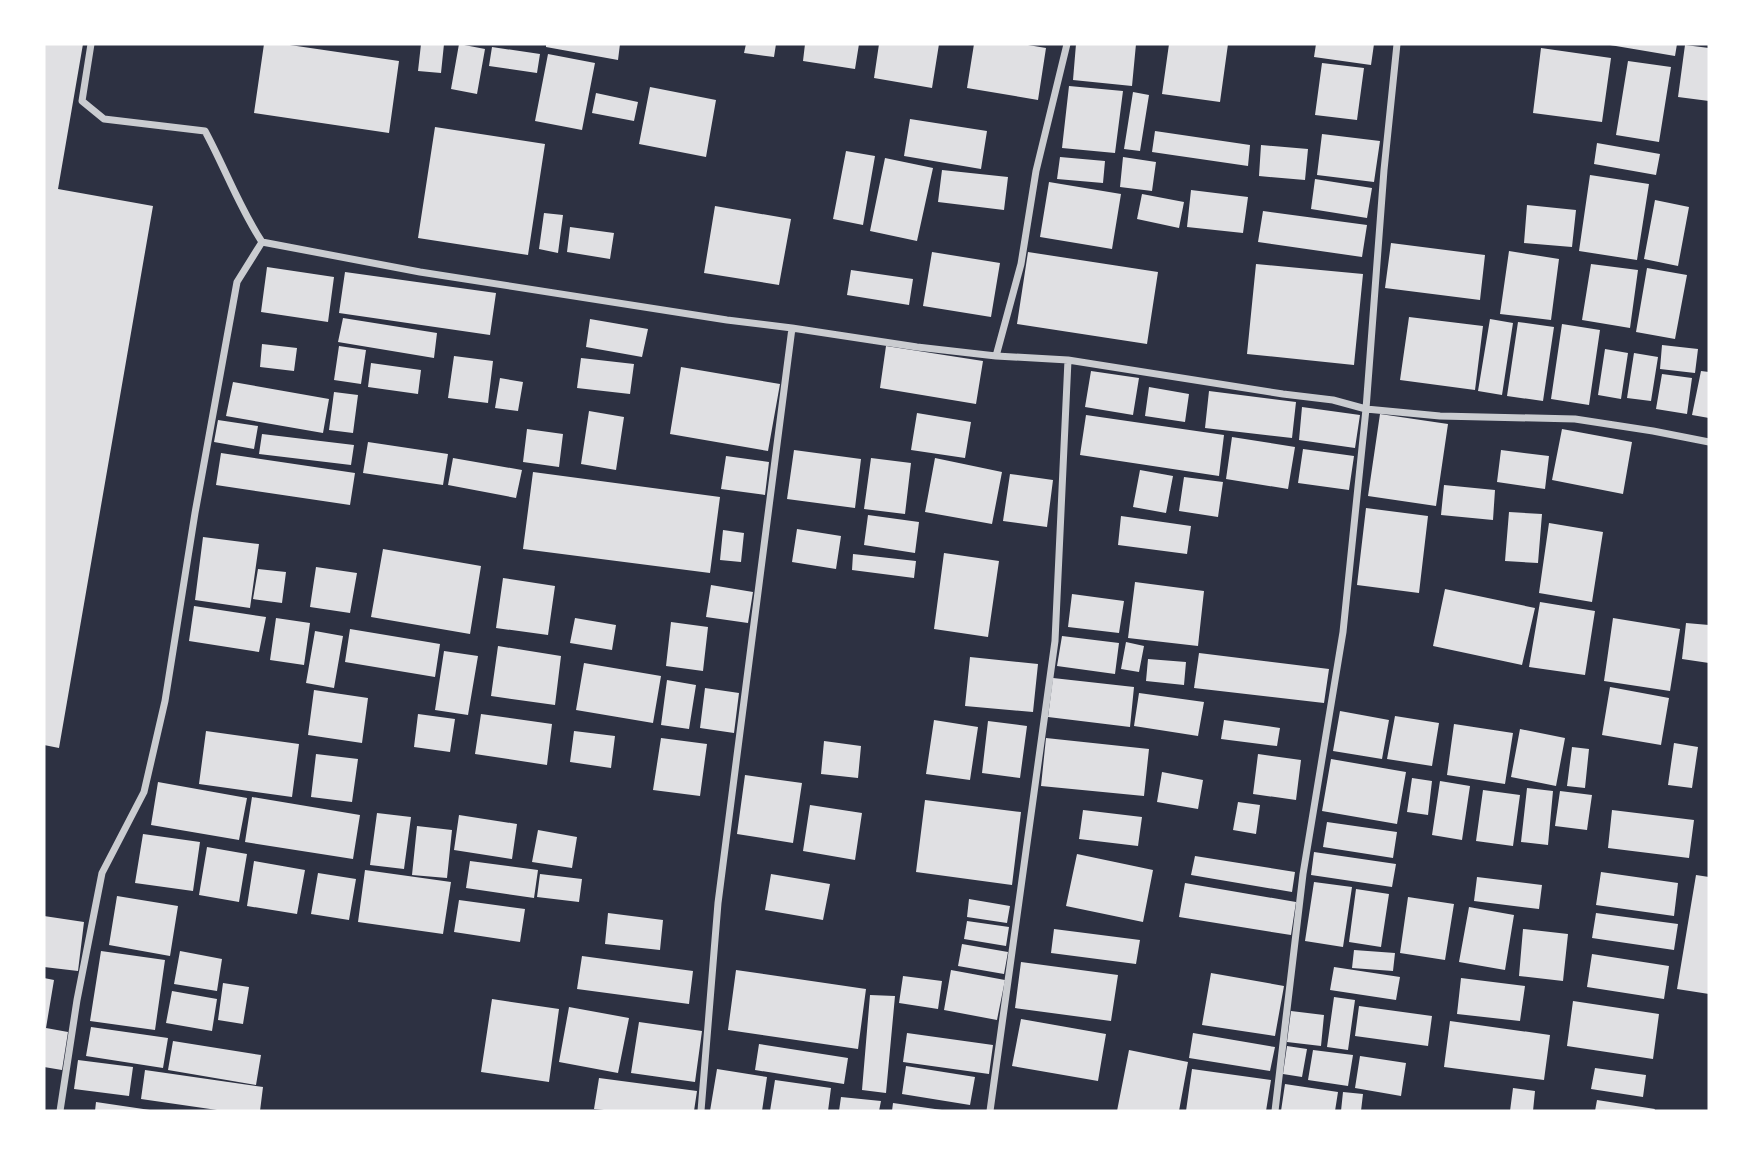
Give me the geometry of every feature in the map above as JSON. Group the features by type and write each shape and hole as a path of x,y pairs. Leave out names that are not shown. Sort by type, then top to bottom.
{"street":[{"path":"91,44 82,101 104,119 205,131 262,242 420,272 917,347 996,356 1068,360 1333,400 1366,409 1440,416 1575,419 1709,442"},
{"path":"996,356 1021,264 1036,171 1067,44"},
{"path":"1275,1111 1303,874 1343,632 1366,409 1384,170 1397,44"},
{"path":"60,1111 102,873 144,793 165,701 195,513 237,282 262,242"},
{"path":"701,1111 718,903 792,328"},
{"path":"990,1111 1055,641 1068,360"}],"building":[{"path":"44,44 83,44 58,189 153,206 59,748 44,745"},
{"path":"264,44 283,44 399,61 389,133 254,113"},
{"path":"421,44 444,44 441,73 418,71"},
{"path":"459,44 485,49 477,94 451,89"},
{"path":"546,44 620,44 618,60 546,47"},
{"path":"746,44 776,44 774,57 744,53"},
{"path":"805,44 859,44 855,69 803,61"},
{"path":"879,44 939,44 932,88 874,78"},
{"path":"974,44 1022,44 1046,48 1038,100 967,88"},
{"path":"1076,44 1136,44 1132,86 1073,80"},
{"path":"1169,44 1228,44 1220,102 1162,94"},
{"path":"1316,44 1374,44 1371,65 1314,57"},
{"path":"1610,44 1677,44 1675,56"},
{"path":"1685,45 1709,48 1709,101 1678,97"},
{"path":"492,47 540,54 537,73 489,66"},
{"path":"1541,48 1611,58 1602,122 1533,113"},
{"path":"548,54 595,63 582,130 535,121"},
{"path":"1628,61 1671,67 1659,142 1616,135"},
{"path":"1322,63 1364,68 1357,120 1315,115"},
{"path":"1069,86 1123,91 1115,153 1062,148"},
{"path":"650,87 716,100 706,157 639,144"},
{"path":"1133,92 1149,95 1140,151 1124,149"},
{"path":"596,93 638,102 634,121 592,113"},
{"path":"910,119 987,131 981,169 904,156"},
{"path":"435,127 545,144 528,255 418,238"},
{"path":"1155,131 1250,145 1248,166 1152,152"},
{"path":"1322,134 1380,141 1374,182 1317,175"},
{"path":"1597,143 1660,154 1656,175 1594,164"},
{"path":"1261,145 1308,149 1305,180 1259,176"},
{"path":"846,151 875,156 863,225 833,219"},
{"path":"1060,157 1105,161 1103,183 1057,179"},
{"path":"1123,157 1156,162 1152,191 1120,187"},
{"path":"885,158 933,168 917,241 870,231"},
{"path":"942,170 1008,177 1004,210 938,202"},
{"path":"1590,175 1649,184 1637,260 1579,251"},
{"path":"1315,179 1372,188 1367,218 1311,209"},
{"path":"1049,182 1121,194 1112,249 1040,237"},
{"path":"1191,190 1248,197 1243,233 1187,227"},
{"path":"1142,194 1184,202 1179,228 1137,219"},
{"path":"1655,200 1689,207 1678,266 1644,259"},
{"path":"1527,205 1576,210 1572,247 1524,243"},
{"path":"715,206 791,219 779,285 704,273"},
{"path":"1263,211 1367,225 1362,257 1258,242"},
{"path":"544,213 563,215 558,253 539,249"},
{"path":"570,227 614,233 610,259 567,252"},
{"path":"1391,243 1485,255 1480,300 1385,288"},
{"path":"1509,251 1559,259 1551,320 1500,314"},
{"path":"932,252 1000,263 991,317 923,306"},
{"path":"1028,252 1158,272 1147,344 1017,324"},
{"path":"1256,264 1363,274 1354,365 1247,354"},
{"path":"1591,264 1638,270 1630,328 1582,320"},
{"path":"267,267 334,277 328,322 261,312"},
{"path":"1647,268 1687,275 1675,339 1636,332"},
{"path":"851,270 913,279 909,305 847,295"},
{"path":"345,272 496,293 490,335 339,313"},
{"path":"1409,317 1483,326 1475,390 1400,380"},
{"path":"343,318 437,333 434,358 338,342"},
{"path":"590,319 648,329 642,357 586,347"},
{"path":"1490,319 1513,323 1502,395 1478,391"},
{"path":"1518,322 1554,327 1543,401 1507,396"},
{"path":"1562,324 1600,330 1589,405 1551,399"},
{"path":"262,344 297,348 294,371 260,367"},
{"path":"1662,345 1698,349 1695,373 1660,369"},
{"path":"339,346 366,350 361,384 334,380"},
{"path":"886,346 983,361 976,404 880,388"},
{"path":"1605,349 1628,353 1621,399 1598,395"},
{"path":"1634,353 1658,357 1651,401 1627,398"},
{"path":"454,356 493,361 488,403 448,398"},
{"path":"581,358 634,364 630,394 577,388"},
{"path":"371,363 421,370 418,394 368,387"},
{"path":"681,367 780,384 768,451 670,434"},
{"path":"1091,371 1139,378 1133,415 1085,407"},
{"path":"1701,371 1709,372 1709,418 1692,415"},
{"path":"1662,374 1692,378 1687,414 1656,409"},
{"path":"500,378 523,382 518,411 495,408"},
{"path":"233,382 329,399 323,433 226,416"},
{"path":"1149,387 1189,394 1185,422 1145,416"},
{"path":"1209,391 1296,402 1292,438 1205,428"},
{"path":"334,392 358,395 353,433 329,430"},
{"path":"1302,407 1360,415 1355,448 1299,440"},
{"path":"589,411 624,417 616,470 581,464"},
{"path":"917,413 971,422 965,458 911,450"},
{"path":"1380,414 1448,424 1436,506 1368,496"},
{"path":"1086,415 1224,435 1219,476 1080,455"},
{"path":"218,420 258,426 254,449 214,442"},
{"path":"527,429 563,434 559,467 523,462"},
{"path":"1562,429 1632,442 1623,494 1552,480"},
{"path":"262,434 354,445 351,465 259,454"},
{"path":"1232,437 1295,447 1288,489 1226,479"},
{"path":"368,442 448,454 443,485 363,473"},
{"path":"1303,449 1354,456 1349,490 1298,483"},
{"path":"794,450 861,459 855,508 787,499"},
{"path":"1501,450 1549,456 1545,489 1497,482"},
{"path":"221,453 355,473 350,505 216,485"},
{"path":"726,456 769,462 765,495 721,489"},
{"path":"453,458 522,470 516,498 448,485"},
{"path":"871,458 911,463 905,514 864,509"},
{"path":"935,458 1002,472 992,524 925,512"},
{"path":"1140,470 1173,476 1166,513 1133,507"},
{"path":"533,472 720,497 710,573 523,549"},
{"path":"1010,474 1053,480 1047,527 1003,521"},
{"path":"1184,477 1223,482 1218,517 1179,511"},
{"path":"1444,485 1495,490 1493,520 1441,515"},
{"path":"1366,508 1428,516 1419,593 1357,585"},
{"path":"1509,512 1542,514 1538,563 1505,561"},
{"path":"868,515 919,522 915,553 864,545"},
{"path":"1121,516 1191,526 1187,554 1118,545"},
{"path":"1549,523 1603,532 1592,602 1539,593"},
{"path":"797,529 841,536 836,569 792,562"},
{"path":"723,530 744,533 741,562 720,560"},
{"path":"203,537 259,544 250,608 195,600"},
{"path":"383,549 481,566 470,634 371,617"},
{"path":"944,553 999,561 988,637 934,629"},
{"path":"853,554 916,561 914,578 852,570"},
{"path":"316,567 357,573 350,613 310,607"},
{"path":"258,569 286,572 282,603 253,599"},
{"path":"503,578 555,586 548,635 496,628"},
{"path":"1135,582 1204,591 1198,646 1128,638"},
{"path":"711,585 753,592 748,623 706,617"},
{"path":"1445,589 1535,608 1522,665 1433,646"},
{"path":"1072,594 1124,601 1119,633 1068,627"},
{"path":"1540,602 1595,611 1585,675 1529,667"},
{"path":"194,606 266,617 259,652 189,641"},
{"path":"276,618 310,623 304,665 270,660"},
{"path":"575,618 616,625 612,650 570,643"},
{"path":"1613,618 1680,629 1670,691 1604,681"},
{"path":"671,622 708,627 703,671 666,666"},
{"path":"1686,623 1709,625 1709,663 1682,659"},
{"path":"350,629 440,644 435,677 345,662"},
{"path":"315,631 343,636 334,688 306,683"},
{"path":"1062,636 1119,643 1115,674 1057,666"},
{"path":"1126,642 1144,646 1139,672 1121,669"},
{"path":"498,646 561,656 555,705 491,696"},
{"path":"444,651 478,656 468,715 435,710"},
{"path":"1199,653 1329,669 1324,703 1194,688"},
{"path":"970,657 1038,664 1033,712 965,706"},
{"path":"1148,659 1186,662 1184,685 1146,681"},
{"path":"584,663 661,676 653,723 576,710"},
{"path":"1053,678 1134,687 1130,727 1048,717"},
{"path":"667,680 696,685 689,729 661,725"},
{"path":"1610,687 1669,698 1661,745 1602,735"},
{"path":"705,688 739,693 734,733 700,728"},
{"path":"314,690 368,698 362,743 308,735"},
{"path":"1139,693 1204,702 1198,736 1134,726"},
{"path":"1340,711 1389,720 1382,759 1333,751"},
{"path":"418,714 455,719 450,752 414,747"},
{"path":"481,714 552,724 547,765 475,754"},
{"path":"1395,716 1439,723 1432,766 1387,759"},
{"path":"934,720 978,727 970,780 926,774"},
{"path":"1224,720 1280,728 1277,746 1221,739"},
{"path":"988,721 1027,726 1020,778 982,773"},
{"path":"1454,724 1513,733 1505,784 1447,775"},
{"path":"1520,729 1565,738 1556,786 1511,777"},
{"path":"206,731 299,744 292,797 199,784"},
{"path":"574,731 615,736 611,768 570,762"},
{"path":"661,738 707,744 700,796 653,790"},
{"path":"1046,738 1149,749 1144,796 1041,786"},
{"path":"824,741 861,746 858,778 821,774"},
{"path":"1674,743 1698,747 1692,788 1668,785"},
{"path":"1572,747 1589,749 1585,788 1567,786"},
{"path":"316,754 358,759 352,802 311,797"},
{"path":"1258,754 1301,760 1296,800 1253,794"},
{"path":"1331,759 1406,772 1397,824 1322,811"},
{"path":"1162,772 1203,780 1198,809 1157,802"},
{"path":"745,775 802,783 793,843 737,834"},
{"path":"1412,778 1432,781 1428,815 1407,812"},
{"path":"1440,781 1470,786 1462,840 1432,835"},
{"path":"158,782 247,798 239,840 151,825"},
{"path":"1527,788 1553,791 1548,845 1521,842"},
{"path":"1483,790 1520,795 1513,846 1476,841"},
{"path":"1560,791 1592,795 1587,830 1555,826"},
{"path":"252,797 360,815 353,859 245,842"},
{"path":"925,800 1021,812 1012,885 916,872"},
{"path":"1238,802 1260,805 1256,834 1233,830"},
{"path":"810,805 862,813 855,860 803,851"},
{"path":"1083,810 1142,817 1138,846 1079,839"},
{"path":"1612,810 1694,820 1689,858 1608,848"},
{"path":"377,813 411,817 404,869 370,865"},
{"path":"459,815 517,824 512,859 454,850"},
{"path":"1327,822 1397,832 1393,858 1323,847"},
{"path":"417,826 452,830 447,878 412,875"},
{"path":"538,830 577,837 572,868 532,862"},
{"path":"143,834 200,842 193,891 135,883"},
{"path":"207,847 247,854 239,902 199,895"},
{"path":"1314,852 1396,864 1392,887 1311,875"},
{"path":"1077,854 1153,870 1143,922 1066,906"},
{"path":"1195,856 1295,872 1292,892 1191,875"},
{"path":"254,861 305,870 297,914 247,906"},
{"path":"470,861 538,870 534,898 466,888"},
{"path":"365,870 451,882 443,934 358,922"},
{"path":"1601,872 1678,883 1674,916 1596,905"},
{"path":"318,873 356,879 349,920 311,914"},
{"path":"540,874 582,879 579,902 537,897"},
{"path":"771,874 830,884 823,920 765,910"},
{"path":"1696,875 1709,877 1709,994 1677,989"},
{"path":"1477,877 1542,885 1539,909 1474,901"},
{"path":"1314,882 1352,887 1343,947 1305,941"},
{"path":"1185,883 1296,902 1291,935 1179,917"},
{"path":"1356,889 1389,894 1381,947 1349,942"},
{"path":"117,896 178,906 170,956 109,945"},
{"path":"1408,897 1454,904 1445,960 1400,953"},
{"path":"969,899 1010,906 1007,923 967,917"},
{"path":"459,900 525,909 520,942 454,932"},
{"path":"1469,907 1514,915 1505,970 1459,962"},
{"path":"608,913 663,920 660,950 605,944"},
{"path":"1596,913 1678,924 1674,950 1592,938"},
{"path":"44,916 84,922 78,971 44,967"},
{"path":"967,921 1009,927 1006,946 964,939"},
{"path":"1054,929 1140,940 1136,964 1051,953"},
{"path":"1523,929 1568,934 1563,981 1519,976"},
{"path":"962,944 1008,952 1004,974 958,966"},
{"path":"1354,950 1395,953 1393,971 1352,968"},
{"path":"101,951 165,960 155,1030 90,1021"},
{"path":"180,951 222,959 217,991 174,984"},
{"path":"1592,954 1669,966 1664,999 1587,987"},
{"path":"582,956 693,971 689,1004 577,989"},
{"path":"1021,962 1118,975 1111,1021 1015,1008"},
{"path":"1334,967 1400,977 1396,1000 1330,990"},
{"path":"736,970 866,989 858,1049 728,1030"},
{"path":"951,970 1005,980 997,1020 944,1010"},
{"path":"1211,973 1284,986 1275,1036 1202,1025"},
{"path":"903,976 942,981 938,1009 899,1003"},
{"path":"44,978 54,980 46,1028 68,1032 62,1070 44,1067"},
{"path":"1461,978 1525,986 1520,1021 1457,1014"},
{"path":"223,983 249,987 243,1024 218,1020"},
{"path":"172,991 217,999 212,1031 166,1023"},
{"path":"870,995 895,996 886,1093 862,1090"},
{"path":"1334,997 1355,1000 1348,1050 1327,1047"},
{"path":"492,999 559,1009 549,1082 481,1072"},
{"path":"1573,1001 1659,1014 1653,1059 1567,1046"},
{"path":"1359,1006 1432,1016 1428,1046 1355,1036"},
{"path":"569,1007 629,1018 618,1073 559,1062"},
{"path":"1291,1011 1324,1015 1321,1046 1287,1042"},
{"path":"1021,1019 1106,1034 1098,1081 1012,1066"},
{"path":"1450,1021 1550,1035 1544,1080 1444,1067"},
{"path":"639,1022 702,1031 695,1082 631,1073"},
{"path":"91,1027 168,1038 163,1068 86,1056"},
{"path":"907,1033 993,1045 989,1074 903,1062"},
{"path":"1193,1033 1275,1047 1270,1071 1189,1058"},
{"path":"173,1041 261,1055 256,1085 168,1070"},
{"path":"759,1044 848,1058 844,1084 755,1070"},
{"path":"1287,1046 1307,1049 1302,1077 1283,1074"},
{"path":"1129,1050 1188,1062 1179,1111 1117,1111"},
{"path":"1313,1050 1353,1055 1348,1086 1308,1080"},
{"path":"1360,1056 1406,1063 1401,1096 1355,1088"},
{"path":"78,1060 133,1067 129,1096 74,1089"},
{"path":"906,1066 975,1077 970,1105 902,1094"},
{"path":"1595,1068 1646,1075 1643,1097 1591,1089"},
{"path":"717,1069 767,1077 762,1111 710,1111"},
{"path":"1192,1069 1271,1080 1266,1111 1186,1111"},
{"path":"145,1070 263,1087 260,1111 224,1111 141,1099"},
{"path":"599,1078 697,1091 694,1111 594,1109"},
{"path":"775,1080 831,1088 828,1111 770,1111"},
{"path":"1285,1084 1338,1092 1335,1111 1281,1111"},
{"path":"1513,1088 1535,1091 1533,1111 1510,1111"},
{"path":"1343,1092 1363,1094 1361,1111 1341,1111"},
{"path":"841,1097 881,1101 879,1111 839,1111"},
{"path":"1597,1100 1655,1109 1595,1111"},
{"path":"96,1102 150,1110 150,1111 95,1111"},
{"path":"893,1103 942,1110 942,1111 892,1111"}]}
